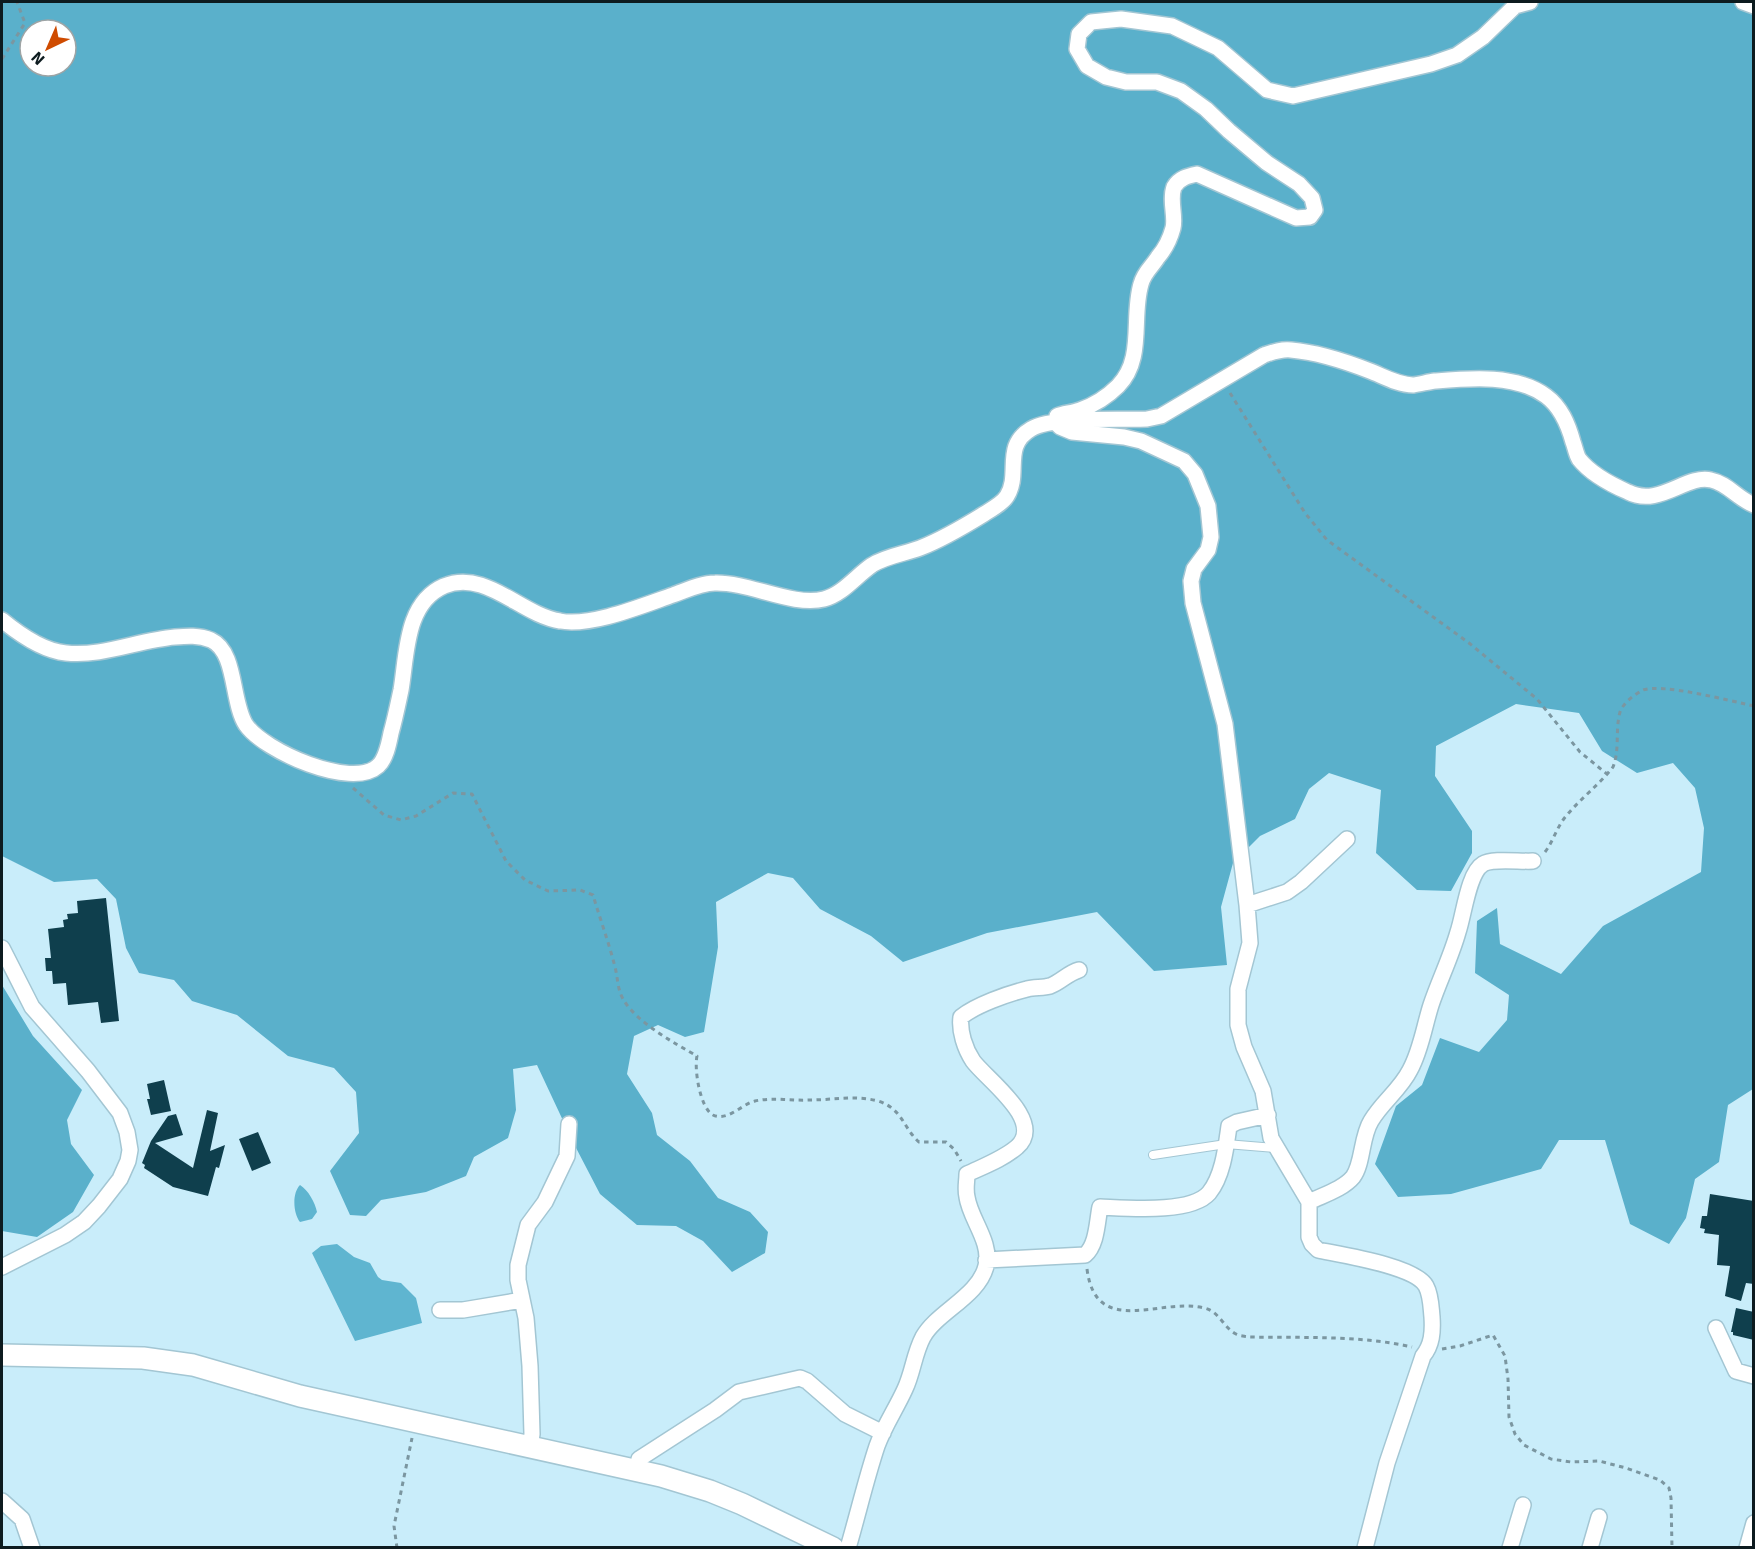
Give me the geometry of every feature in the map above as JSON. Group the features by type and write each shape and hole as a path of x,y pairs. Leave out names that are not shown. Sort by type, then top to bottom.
{"street":[{"path":"1053,422 1059,414 1079,410 1102,400 1120,385 1131,365 1136,345 1137,301 1141,284 1145,272 1158,259 1174,226 1174,187 1184,177 1197,174 1296,218 1310,217 1315,210 1312,198 1299,183 1267,163 1206,109 1181,91 1157,82 1126,82 1106,77 1087,66 1077,49 1079,34 1092,22 1121,19 1172,26 1218,48 1267,90 1293,96 1431,64 1457,55 1483,37 1515,6 1530,2"},
{"path":"1743,2 1754,6"},
{"path":"2,620 36,643 64,653 94,652 162,638 193,635 208,639 220,646 227,659 238,709 247,726 262,741 286,754 335,772 367,773 381,765 389,745 413,622 422,603 432,593 447,585 464,583 486,587 557,621 575,622 632,610 699,585 714,583 739,585 804,600 824,599 842,590 873,565 946,538 1007,497 1012,484 1013,452 1019,439 1030,430 1053,422 1147,419 1161,416 1264,355 1278,350 1290,350 1365,369 1412,385 1454,380 1501,380 1528,386 1547,396 1559,408 1579,458 1602,477 1630,494 1652,496 1698,480 1709,479 1754,505"},
{"path":"1053,422 1072,432 1141,441 1184,461 1195,474 1208,506 1211,537 1208,550 1194,569 1191,581 1193,603 1225,723 1247,905 1250,943 1238,989 1238,1025 1244,1047 1263,1091 1271,1138 1309,1202 1309,1237 1312,1244 1318,1250 1399,1268 1416,1276 1425,1285 1430,1299 1433,1327 1430,1348 1423,1356 1391,1452 1365,1548"},
{"path":"1247,905 1287,892 1347,839"},
{"path":"1309,1202 1342,1186 1353,1177 1369,1124 1379,1108 1409,1073 1418,1054 1431,1005 1458,932 1475,873 1483,864 1492,861 1533,861"},
{"path":"2,948 32,1007 88,1071 120,1113 127,1132 130,1150 120,1179 84,1222 2,1267"},
{"path":"848,1548 883,1433 905,1389 917,1350 925,1334 970,1291 987,1266 986,1248 967,1197 967,1174 1004,1156 1018,1146 1024,1138 1024,1126 1013,1102 973,1060 960,1025 961,1017 970,1010 1026,989 1049,986 1079,970"},
{"path":"986,1260 1085,1256 1094,1239 1100,1207 1141,1208 1199,1202 1209,1192 1218,1177 1228,1126 1268,1115"},
{"path":"530,1447 532,1434 530,1366 518,1265 528,1225 545,1202 567,1155 569,1124"},
{"path":"440,1310 463,1310 522,1300"},
{"path":"1716,1328 1736,1371 1754,1376"},
{"path":"2,1355 143,1358 193,1365 300,1396 637,1471 710,1491 776,1519 833,1548"},
{"path":"637,1471 639,1459 739,1392 800,1378 807,1381 845,1414 883,1433"},
{"path":"2,1500 22,1519 32,1548"},
{"path":"1510,1548 1523,1504"},
{"path":"1590,1548 1599,1517"},
{"path":"1747,1548 1754,1523"}],"lane":[{"path":"1153,1155 1226,1144 1277,1148"}],"path":[{"path":"2,59 25,23 17,2"},
{"path":"1223,381 1242,416 1305,513 1327,540 1469,643 1537,699 1580,752 1607,774"},
{"path":"1533,861 1542,856 1550,845 1558,826 1568,814 1607,774 1616,758 1616,738 1621,710 1632,697 1645,689 1666,689 1754,706"},
{"path":"335,772 384,815 401,820 416,816 453,793 472,794 506,861 525,880 548,891 580,890 593,895 616,970 617,987 623,1000 662,1036 697,1056 695,1066 697,1082 708,1111 714,1116 722,1117 749,1102 764,1099 808,1101 861,1098 879,1102 898,1113 919,1142 945,1142 954,1149 967,1174"},
{"path":"397,1548 394,1526 415,1422"}],"shaded area":[{"path":"2,2 1753,2 1753,1089 1728,1105 1719,1162 1695,1179 1686,1218 1669,1244 1630,1224 1605,1140 1559,1140 1541,1169 1451,1194 1398,1197 1375,1164 1396,1106 1422,1085 1440,1038 1479,1052 1507,1020 1509,995 1475,973 1477,921 1497,908 1500,944 1561,974 1603,926 1701,872 1704,828 1695,788 1673,763 1637,773 1602,751 1579,713 1516,704 1436,746 1435,776 1472,831 1472,853 1451,891 1417,890 1376,853 1381,790 1329,773 1309,789 1295,819 1260,836 1233,863 1221,907 1227,965 1154,971 1097,912 987,933 903,962 871,936 820,909 793,878 768,873 716,902 718,947 704,1032 685,1037 658,1025 634,1036 627,1074 652,1113 657,1135 690,1161 718,1198 750,1212 768,1232 765,1253 732,1272 703,1241 676,1226 637,1225 600,1194 537,1065 513,1069 516,1110 508,1138 474,1157 466,1176 426,1192 381,1200 366,1216 350,1215 330,1171 359,1133 356,1092 334,1068 288,1056 237,1015 192,1001 174,980 139,973 126,948 116,899 97,879 54,882 2,856"},
{"path":"2,985 33,1036 82,1090 67,1120 71,1144 94,1175 73,1212 37,1237 2,1231"},
{"path":"300,1185 311,1197 317,1212 312,1219 300,1222 294,1203"},
{"path":"337,1244 354,1257 370,1263 382,1280 401,1283 416,1298 422,1323 355,1341 312,1253 321,1246"}],"building":[{"path":"106,898 119,1021 101,1023 98,1002 68,1005 66,983 53,984 52,971 46,971 45,958 51,958 48,929 64,927 63,920 68,919 67,914 78,913 77,901"},
{"path":"164,1080 171,1111 151,1115 147,1099 150,1099 147,1084"},
{"path":"207,1110 218,1113 210,1151 225,1145 208,1196 173,1187 144,1168 145,1165 142,1163 151,1141 168,1116 176,1114 183,1135 155,1143 193,1168"},
{"path":"258,1132 271,1163 252,1171 239,1139"},
{"path":"1710,1194 1754,1201 1754,1284 1746,1283 1741,1301 1725,1296 1730,1266 1717,1265 1719,1235 1704,1233 1705,1229 1700,1228 1702,1216 1707,1216"},
{"path":"1736,1308 1754,1312 1754,1340 1733,1335 1731,1332"}]}
